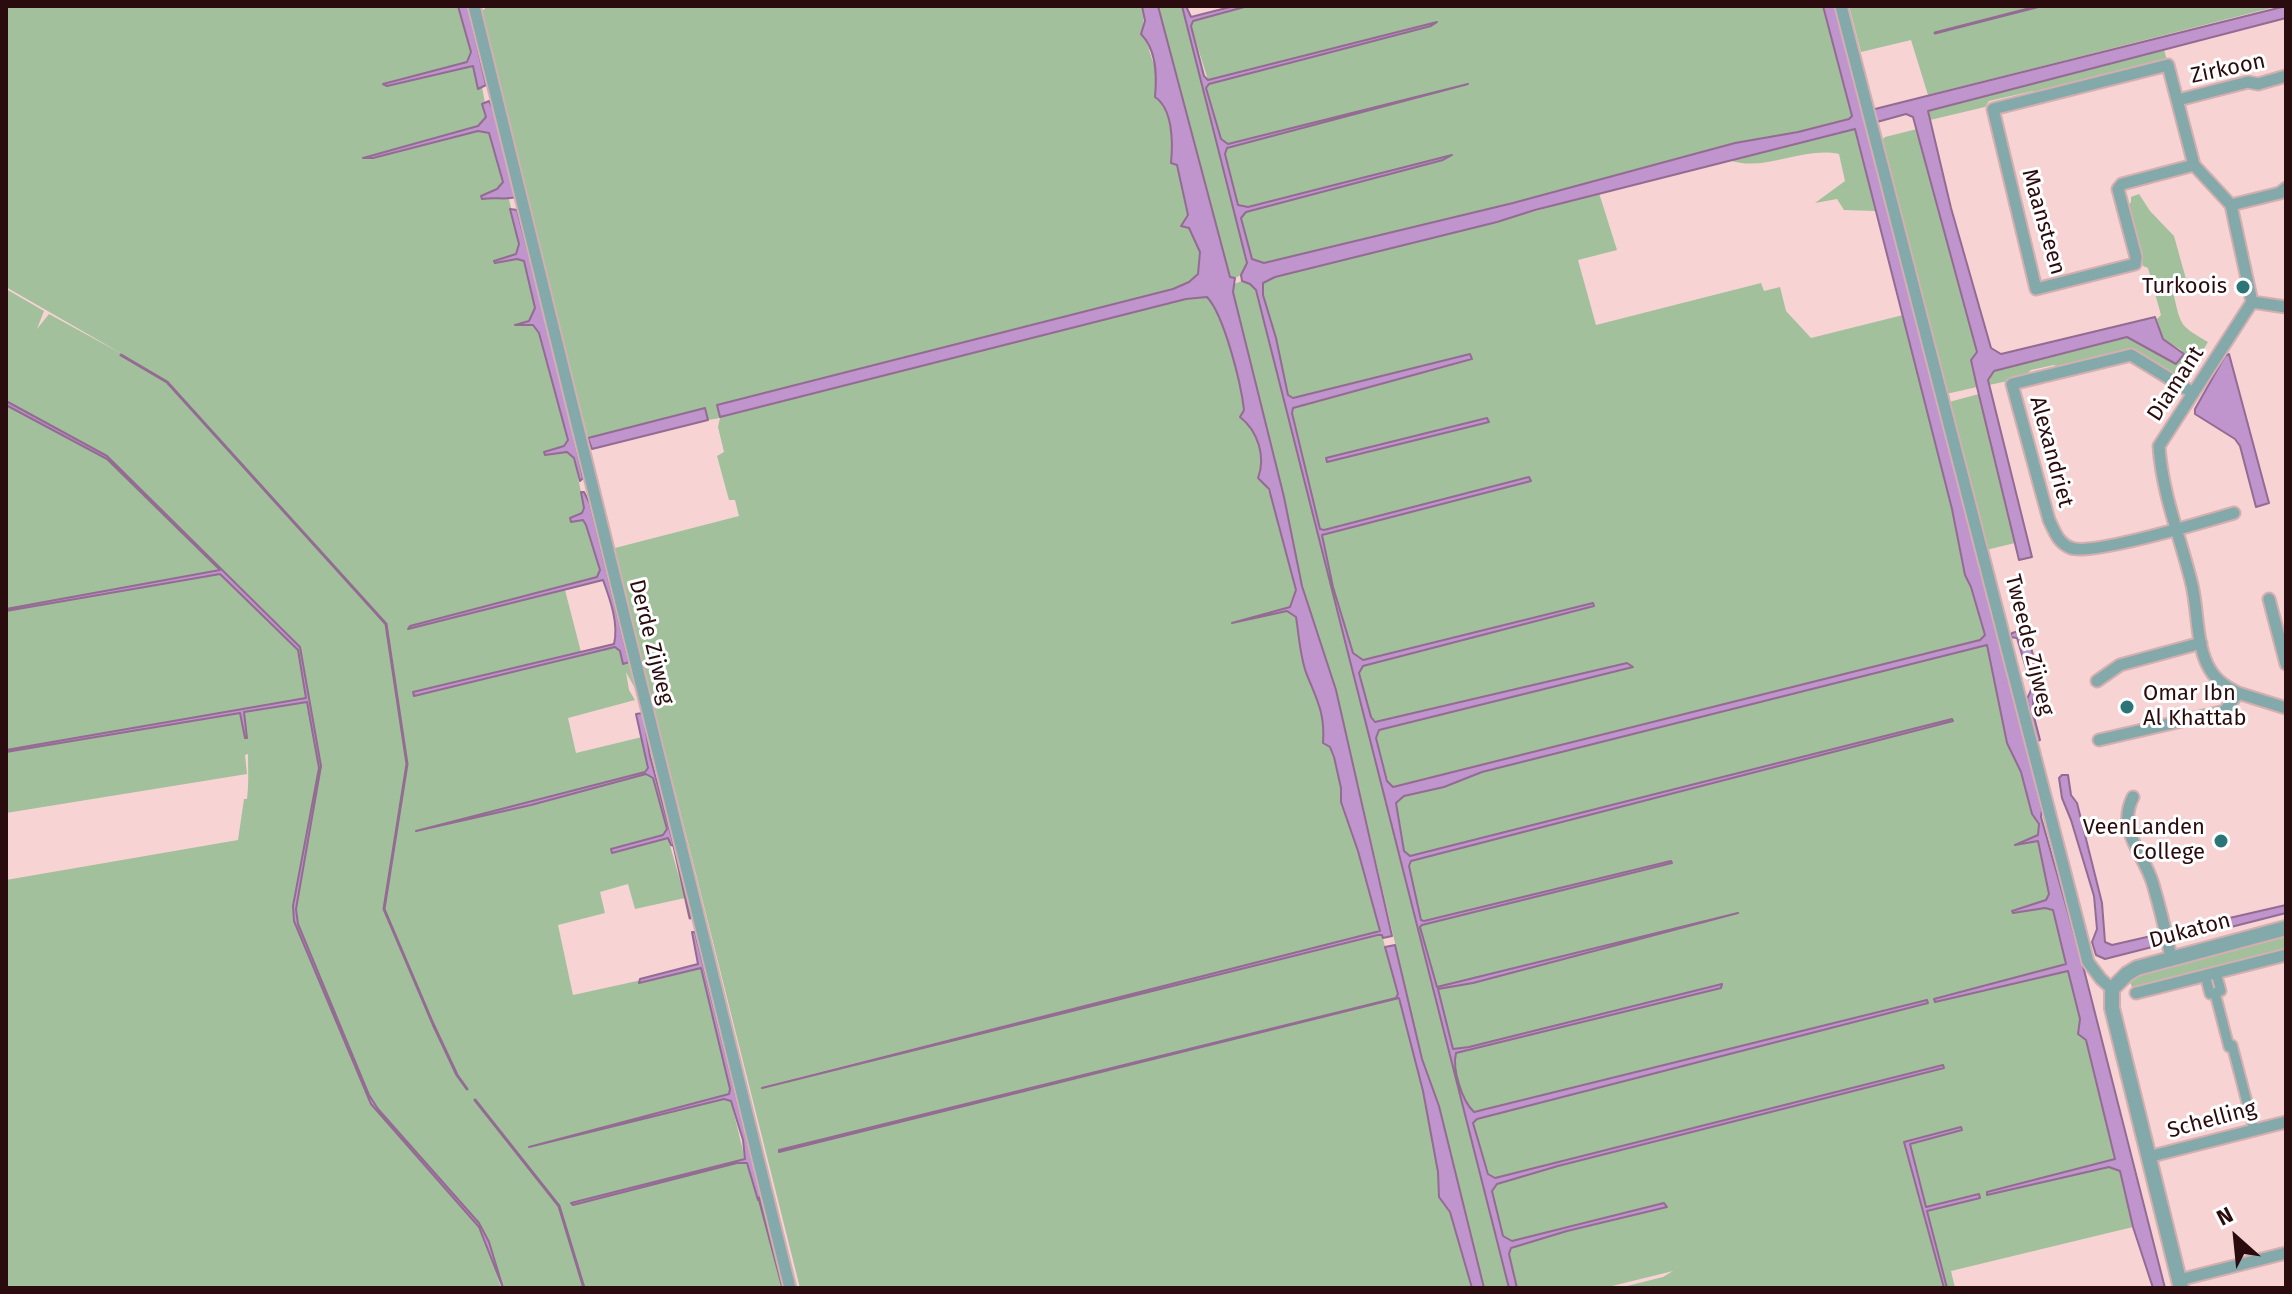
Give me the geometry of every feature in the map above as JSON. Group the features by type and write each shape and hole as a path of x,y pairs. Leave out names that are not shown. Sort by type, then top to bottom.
{"street":[{"name":"Derde Zijweg","path":"474,6 790,1288"},
{"name":"Tweede Zijweg","path":"1841,6 2088,962 2112,989"},
{"name":"Maansteen","path":"2168,65 2178,100 2194,165 2122,184 2118,189 2136,257 2135,264 2036,289 1993,109 2168,65"},
{"name":"Zirkoon","path":"2178,100 2286,76"},
{"path":"2194,165 2231,205 2252,302 2286,307"},
{"path":"2231,205 2280,193 2286,188"},
{"name":"Diamant","path":"2252,302 2159,446 2161,469 2193,589 2206,662 2215,678 2238,693 2286,708"},
{"name":"Alexandriet","path":"2193,393 2131,355 2012,384 2049,520 2059,541 2074,550 2109,546 2234,513"},
{"path":"2269,599 2280,622 2286,664"},
{"path":"2097,681 2120,665 2201,643"},
{"path":"2099,740 2225,711 2238,693"},
{"path":"2133,797 2126,818 2129,834 2152,880 2169,951"},
{"name":"Dukaton","path":"2112,989 2127,974 2169,951 2286,928"},
{"path":"2136,993 2286,955"},
{"path":"2211,974 2221,991 2215,993 2254,1129"},
{"path":"2112,989 2112,1008 2180,1284 2286,1253"},
{"name":"Schelling","path":"2148,1157 2286,1122"}],"green space":[{"path":"6,6 458,6 471,52 467,63 384,84 388,86 474,66 478,88 482,87 486,117 478,126 368,156 373,158 478,131 490,134 503,182 497,189 481,196 482,199 499,196 509,199 519,244 515,254 495,260 496,263 517,259 524,261 535,308 529,321 515,326 533,325 539,333 568,440 564,446 545,452 545,455 567,452 574,457 584,508 582,513 571,518 583,520 586,525 600,570 597,577 409,629 565,590 581,652 414,692 414,696 615,647 629,662 619,617 643,703 626,672 629,690 635,700 568,718 576,753 642,737 648,768 645,772 452,822 531,805 646,774 653,778 667,828 663,835 611,850 612,853 668,838 685,898 635,909 628,884 600,892 605,913 558,925 573,995 701,967 730,1090 728,1094 530,1146 724,1099 731,1101 745,1159 572,1203 746,1163 758,1200 762,1200 784,1288 503,1288 489,1242 479,1223 369,1095 298,924 296,909 321,766 300,647 107,456 6,401 6,289 44,311 37,329 49,314 124,355 6,287"},
{"path":"485,6 1142,6 1145,37 1157,75 1155,97 1161,102 1168,118 1171,162 1177,165 1188,215 1181,226 1189,228 1200,252 1198,274 1173,289 717,406 721,417 1207,296 1220,318 1231,350 1244,410 1241,417 1255,434 1264,481 1273,502 1296,590 1291,607 1232,623 1287,611 1296,617 1303,661 1322,715 1323,743 1330,747 1334,757 1341,802 1380,931 761,1087 1382,935 1398,994 1396,998 779,1151 1399,998 1423,1091 1438,1172 1439,1196 1450,1212 1472,1288 800,1288 668,763 633,640 615,548 739,516 735,500 729,500 717,456 724,452 718,427 720,418 708,420 704,408 588,438 480,11"},
{"path":"1158,6 1182,6 1247,263 1241,275 1235,278 1230,277"},
{"path":"1248,6 1823,6 1852,116 1798,132 1735,143 1513,203 1264,263 1252,259 1241,217 1246,212 1449,156 1248,207 1238,205 1225,154 1227,148 1463,85 1228,144 1221,140 1206,88 1209,84 1435,23 1208,80 1191,26 1193,20"},
{"path":"1849,6 2279,6 1928,95 1911,40 1861,52"},
{"path":"2164,49 2167,61 2098,76 2094,82 1989,101 1985,107 1930,120 1928,111 1935,107"},
{"path":"1856,128 1876,211 1844,210 1837,199 1815,203 1845,181 1839,154 1811,153 1756,163 1729,160"},
{"path":"1917,129 1977,353 1971,360 1977,387 1946,394 1881,141 1885,137"},
{"path":"1599,193 1617,250 1578,260 1596,325 1761,283 1764,291 1780,287 1786,311 1811,338 1903,315 1952,509 1965,575 1985,635 1980,640 1393,787 1388,781 1376,737 1379,730 1632,666 1627,663 1375,722 1359,672 1363,666 1594,606 1592,604 1363,660 1353,653 1333,587 1322,535 1530,480 1320,529 1293,408 1472,360 1469,354 1293,398 1288,395 1263,295 1263,282"},
{"path":"2139,194 2150,211 2174,236 2186,279 2174,296 2181,320 2187,329 2208,342 2185,380 2180,382 2127,352 2031,370 2022,378 1989,385 1987,380 1994,370 2127,336 2183,351 2163,339 2157,319 2161,315 2127,208 2131,197"},
{"path":"1242,281 1256,289 1509,1288 1484,1288 1439,1106 1422,1059 1336,690 1302,586 1284,497 1233,292 1234,284"},
{"path":"1979,394 2015,543 1986,550 1949,402"},
{"path":"6,405 107,459 220,571 6,609"},
{"path":"220,574 298,651 306,698 6,750 6,611"},
{"path":"1988,645 2007,743 2021,772 2032,813 2039,824 2038,835 2019,843 2038,841 2050,894 2046,900 2012,912 2053,910 2066,964 1934,999 1936,1002 2068,971 2080,1020 2078,1034 2086,1040 2115,1159 1987,1192 1987,1195 2109,1167 2120,1171 2133,1227 1951,1271 1955,1288 1947,1288 1927,1211 1980,1198 1979,1195 1926,1207 1910,1144 1961,1130 1904,1142 1944,1288 1619,1288 1663,1277 1673,1271 1604,1288 1517,1288 1509,1254 1511,1248 1666,1207 1664,1203 1512,1241 1503,1236 1492,1190 1497,1184 1944,1067 1496,1178 1489,1174 1473,1123 1477,1119 1927,1002 1474,1113 1459,1084 1456,1053 1721,988 1722,984 1453,1049 1438,989 1473,983 1737,914 1437,987 1420,927 1422,925 1671,864 1421,921 1409,865 1411,860 1952,719 1409,856 1404,851 1396,803 1404,796 1444,787 1482,772"},
{"path":"307,701 319,768 293,906 294,921 371,1104 479,1227 501,1288 6,1288 6,880 238,840 244,799 247,799 248,754 245,755 247,774 6,813 6,752 241,713 246,738 243,712"},
{"path":"2286,937 2286,950 2132,987 2129,980 2135,976"}],"shaded area":[{"path":"458,6 468,6 486,85 478,89 473,66 387,86 383,84 467,62 471,52"},
{"path":"1142,6 1158,6 1230,277 1235,278 1233,292 1284,497 1302,586 1336,690 1392,936 1383,938 1378,935 762,1088 1380,931 1341,802 1334,757 1330,747 1323,743 1322,716 1303,661 1296,617 1287,611 1232,623 1290,607 1296,590 1269,489 1258,478 1261,462 1259,445 1252,429 1240,417 1244,410 1231,350 1220,318 1207,297 1186,299 720,417 717,405 1173,289 1198,274 1200,252 1189,228 1181,226 1188,215 1177,165 1171,163 1172,136 1168,118 1161,102 1155,97 1153,55 1141,34 1145,21"},
{"path":"1182,6 1186,6 1191,17 1234,6 1248,6 1193,21 1191,26 1204,76 1208,80 1437,22 1209,84 1206,88 1221,139 1228,144 1468,84 1227,148 1225,154 1238,205 1248,207 1452,155 1443,160 1246,212 1241,218 1252,259 1264,263 1513,203 1735,143 1849,119 1852,116 1823,6 1836,6 1863,112 2286,6 2286,18 1928,111 1951,208 1991,348 2001,354 2155,317 2163,339 2184,354 2176,364 2127,337 1994,371 1988,380 2032,557 2019,560 1971,360 1977,352 1913,117 1906,114 1866,125 2026,744 2041,817 2082,962 2165,1288 2153,1288 2133,1227 2120,1171 2109,1167 1987,1195 1987,1192 2115,1159 2086,1040 2078,1034 2080,1019 2068,971 1935,1002 1934,999 2066,964 2053,910 2012,911 2046,900 2049,894 2038,841 2015,845 2038,835 2039,824 2032,814 2021,772 2007,743 1987,645 1482,772 1444,787 1404,796 1396,803 1404,851 1410,856 1953,721 1411,861 1409,866 1421,920 1424,921 1672,863 1422,925 1420,927 1437,987 1738,913 1473,983 1438,989 1453,1049 1722,984 1721,988 1456,1053 1459,1084 1474,1112 1927,1000 1928,1003 1477,1119 1473,1123 1488,1174 1495,1178 1943,1065 1944,1068 1497,1184 1492,1191 1503,1236 1512,1241 1664,1203 1667,1207 1511,1248 1509,1254 1517,1288 1509,1288 1256,290 1242,281 1241,275 1247,263","holes":["1855,129 1952,509 1965,575 1985,635 1980,640 1393,787 1387,781 1376,738 1379,730 1633,667 1627,663 1375,722 1359,673 1363,666 1594,606 1593,603 1363,660 1353,653 1333,587 1322,535 1531,481 1529,477 1320,529 1293,408 1472,359 1470,354 1293,398 1288,395 1263,295 1263,283 1275,277"]},
{"path":"489,101 496,114 517,197 482,199 481,196 497,189 503,182 489,133 478,131 363,158 478,126 486,117 482,104"},
{"path":"510,209 517,210 560,374 583,478 580,481 574,458 567,452 545,455 544,452 564,446 568,440 539,333 533,325 515,325 529,321 535,308 524,261 494,261 516,254 519,244"},
{"path":"2229,354 2269,503 2256,507 2240,446 2235,439 2195,414 2225,356"},
{"path":"6,401 107,456 300,647 321,766 296,909 298,924 369,1095 479,1223 489,1242 503,1288 479,1227 371,1104 294,921 293,906 319,768 307,702 244,712 247,738 240,713 6,752 306,698 298,650 220,574 6,611 220,570 107,459 6,405"},
{"path":"705,408 708,420 592,449 588,438"},
{"path":"1487,418 1489,422 1327,462 1326,458"},
{"path":"581,492 590,504 629,662 623,664 620,651 615,647 414,696 413,692 614,644 615,620 603,580 408,629 597,577 600,570 586,525 583,520 571,522 570,518 582,513"},
{"path":"2026,629 2043,692 2033,700 2040,740 2037,741 2027,699 2032,688 2017,638 2010,637 2012,633"},
{"path":"643,713 650,756 674,846 668,838 612,853 611,849 663,835 667,829 653,778 646,774 531,805 416,831 645,772 648,768 636,714"},
{"path":"2068,775 2071,795 2077,803 2102,903 2105,942 2112,945 2286,905 2286,913 2105,959 2096,955 2092,942 2097,929 2094,896 2062,798 2059,778"},
{"path":"692,932 695,932 762,1200 758,1200 747,1163 737,1163 573,1205 571,1203 745,1159 743,1140 731,1101 724,1099 529,1147 729,1094 701,968 639,983 640,979 698,964"},
{"path":"1395,945 1422,1059 1439,1106 1484,1288 1472,1288 1450,1212 1439,1197 1438,1172 1423,1091 1399,998 779,1152 1396,998 1398,994 1385,947"},
{"path":"1961,1127 1962,1130 1910,1144 1926,1207 1979,1194 1980,1198 1927,1211 1947,1288 1944,1288 1904,1142"}],"waterway":[{"path":"1935,33 2040,6"},
{"path":"121,355 167,382 386,624 407,764 384,909 433,1024 467,1089"},
{"path":"674,846 690,918"},
{"path":"475,1100 559,1206 584,1288"},
{"path":"759,1198 783,1288"}],"place":[{"name":"Turkoois","path":"2243,287"},
{"name":"Omar Ibn Al Khattab","path":"2127,707"},
{"name":"VeenLanden College","path":"2221,841"}]}
